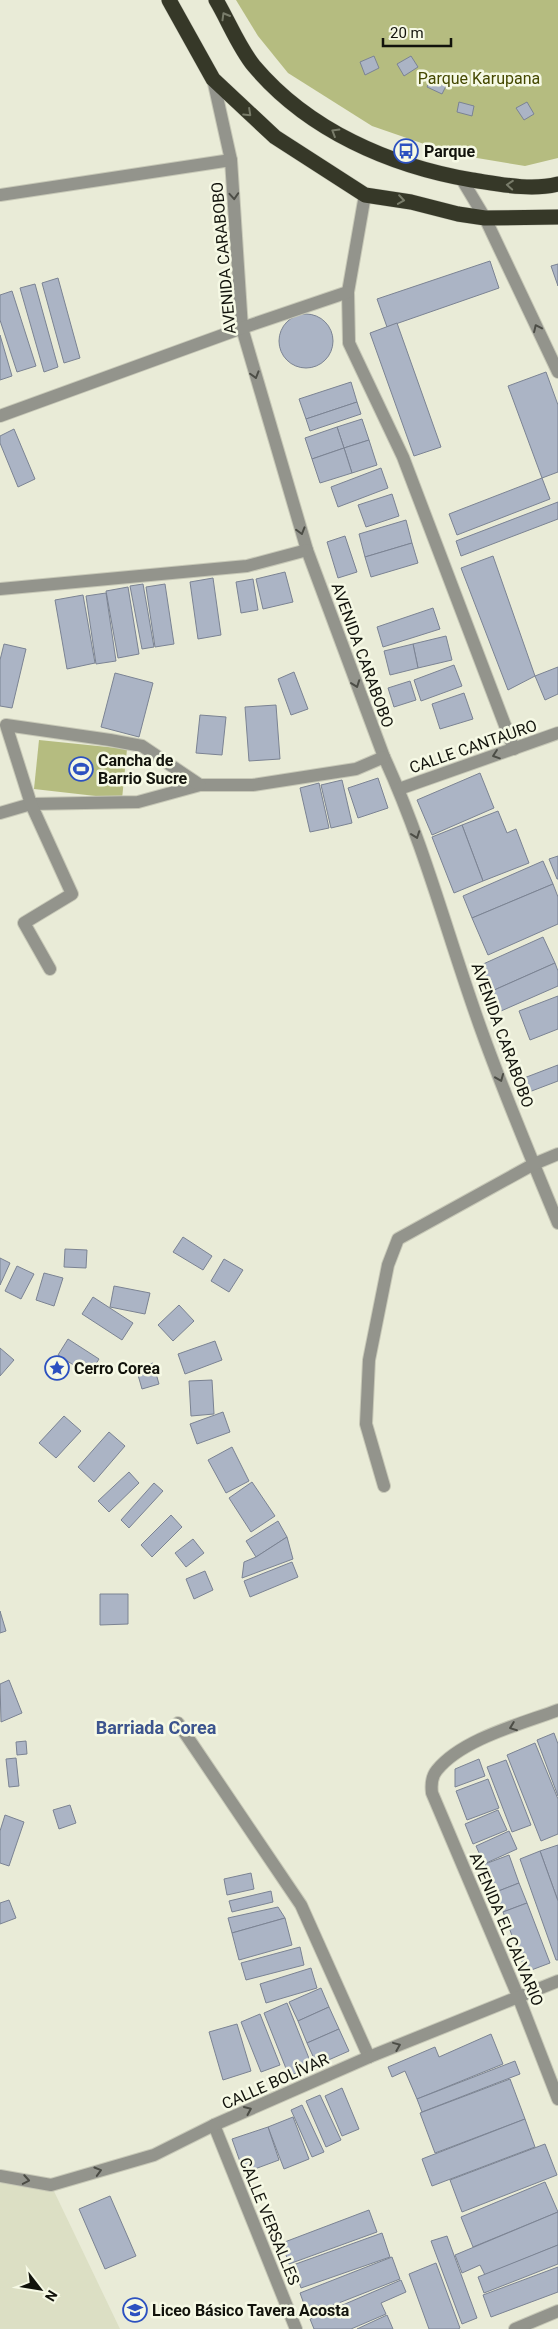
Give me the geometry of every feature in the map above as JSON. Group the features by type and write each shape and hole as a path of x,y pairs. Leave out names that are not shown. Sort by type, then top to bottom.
{"highway":[{"path":"169,0 213,79 275,138 365,195 411,202 458,214 485,218 558,217"},
{"path":"216,0 253,64 279,92 319,123 354,143 402,163 461,178 501,185 546,187 558,184"}],"street":[{"name":"AVENIDA CARABOBO","path":"213,79 231,160 242,328 307,550 429,872 482,1032 558,1223"},
{"path":"0,195 231,160"},
{"path":"461,178 485,218 558,372"},
{"path":"365,195 348,292 349,343 403,457 514,749"},
{"path":"0,416 242,328 348,292"},
{"path":"0,589 247,566 307,550"},
{"path":"50,969 24,923 72,894 31,804 6,725 142,746 200,785"},
{"name":"CALLE CANTAURO","path":"398,789 558,733"},
{"path":"0,813 31,804 138,802 200,785 253,785 356,769 384,757"},
{"path":"384,1486 366,1424 369,1360 388,1265 398,1239 534,1164 558,1154"},
{"name":"AVENIDA EL CALVARIO","path":"558,1710 480,1740 450,1758 436,1771 431,1782 432,1792 518,1996 558,2099"},
{"path":"178,1723 301,1905 369,2057"},
{"name":"CALLE BOLÍVAR","path":"0,2176 51,2185 154,2155 214,2126 369,2057 558,1981"},
{"name":"CALLE VERSALLES","path":"214,2126 296,2329"},
{"path":"515,2329 558,2312"}],"shaded area":[{"path":"0,2176 51,2185 120,2329 0,2329"}],"green space":[{"name":"Parque Karupana","path":"236,0 558,0 558,158 525,166 453,154 372,126 288,73 258,36"},
{"name":"Cancha de Barrio Sucre","path":"39,740 127,749 122,799 34,789"}],"building":[{"path":"374,56 379,68 365,75 360,62"},
{"path":"411,56 418,67 404,76 397,64"},
{"path":"432,77 447,84 442,94 427,87"},
{"path":"459,102 474,106 472,116 457,112"},
{"path":"527,102 534,114 524,120 516,108"},
{"path":"490,261 499,288 387,327 377,299"},
{"path":"558,264 558,286 551,266"},
{"path":"58,278 80,358 64,363 42,283"},
{"path":"35,284 58,367 44,372 20,288"},
{"path":"12,291 36,366 17,372 0,320 0,295"},
{"path":"301,314 311,314 321,318 329,326 333,341 329,356 321,364 311,368 301,368 291,364 283,356 279,346 279,336 283,326 291,318"},
{"path":"397,323 441,447 414,456 370,333"},
{"path":"0,335 12,376 0,380"},
{"path":"546,372 558,405 558,472 542,478 508,386"},
{"path":"351,382 357,402 306,419 299,399"},
{"path":"357,402 361,414 310,431 306,419"},
{"path":"362,419 369,440 344,448 337,427"},
{"path":"337,427 344,448 312,459 305,438"},
{"path":"14,429 35,479 18,487 0,443 0,436"},
{"path":"369,440 377,465 352,473 344,448"},
{"path":"344,448 352,473 320,483 312,459"},
{"path":"381,468 388,488 338,507 331,487"},
{"path":"542,478 550,499 457,535 449,514"},
{"path":"392,494 399,516 366,527 358,505"},
{"path":"558,502 558,519 461,556 456,541"},
{"path":"406,520 412,543 365,557 359,534"},
{"path":"345,536 357,572 338,578 327,542"},
{"path":"412,543 418,563 371,577 365,557"},
{"path":"493,556 535,676 508,690 461,568"},
{"path":"285,572 293,602 263,609 256,579"},
{"path":"213,578 221,635 198,639 190,582"},
{"path":"253,579 258,610 241,613 236,582"},
{"path":"143,584 154,647 142,649 130,586"},
{"path":"165,584 174,644 155,647 146,587"},
{"path":"128,587 139,654 118,658 106,591"},
{"path":"106,593 116,661 96,664 86,596"},
{"path":"83,595 95,663 67,669 55,600"},
{"path":"433,608 440,629 383,647 377,627"},
{"path":"446,636 452,660 418,668 413,644"},
{"path":"4,644 26,649 12,708 0,706 0,660"},
{"path":"413,644 418,668 390,675 384,651"},
{"path":"454,665 462,686 421,701 414,680"},
{"path":"558,667 558,694 545,700 535,676"},
{"path":"294,672 308,709 291,715 278,679"},
{"path":"115,673 153,683 139,737 101,727"},
{"path":"410,681 416,700 394,707 388,688"},
{"path":"464,693 473,719 440,729 432,704"},
{"path":"276,705 280,759 249,761 245,707"},
{"path":"200,715 226,717 222,755 196,753"},
{"path":"480,773 494,808 432,835 417,800"},
{"path":"378,778 388,808 358,818 348,788"},
{"path":"342,780 352,823 331,828 321,785"},
{"path":"319,783 329,828 310,832 300,788"},
{"path":"498,811 507,833 516,829 529,863 483,881 462,825"},
{"path":"462,825 483,881 454,893 432,837"},
{"path":"558,856 558,879 557,879 549,859"},
{"path":"543,861 553,884 472,918 463,896"},
{"path":"553,884 558,897 558,924 488,955 472,918"},
{"path":"543,937 555,963 492,991 481,965"},
{"path":"555,963 558,971 558,986 501,1011 492,991"},
{"path":"558,996 558,1029 530,1040 519,1011"},
{"path":"558,1065 558,1081 529,1092 524,1078"},
{"path":"183,1237 212,1256 203,1270 173,1252"},
{"path":"65,1249 87,1250 86,1268 64,1267"},
{"path":"0,1258 10,1263 0,1285"},
{"path":"224,1259 243,1270 229,1292 211,1281"},
{"path":"17,1266 34,1274 21,1299 5,1291"},
{"path":"44,1273 63,1278 54,1306 36,1300"},
{"path":"114,1286 150,1293 145,1314 110,1307"},
{"path":"93,1297 133,1323 122,1340 82,1314"},
{"path":"179,1305 194,1321 173,1341 158,1325"},
{"path":"68,1339 99,1359 89,1375 58,1355"},
{"path":"215,1341 222,1360 185,1374 178,1354"},
{"path":"0,1348 14,1360 0,1376"},
{"path":"153,1363 159,1384 142,1389 136,1368"},
{"path":"212,1380 214,1414 191,1416 189,1381"},
{"path":"223,1412 230,1432 197,1444 190,1424"},
{"path":"64,1416 81,1431 56,1458 39,1443"},
{"path":"109,1432 125,1446 94,1482 78,1467"},
{"path":"232,1447 249,1481 226,1493 208,1460"},
{"path":"129,1472 139,1483 109,1512 98,1501"},
{"path":"252,1482 275,1516 251,1532 229,1498"},
{"path":"154,1483 163,1491 129,1528 121,1520"},
{"path":"171,1515 182,1527 152,1557 141,1545"},
{"path":"278,1521 287,1537 256,1557 246,1541"},
{"path":"287,1537 293,1559 242,1578 244,1562 256,1557"},
{"path":"193,1539 204,1553 186,1567 175,1553"},
{"path":"292,1562 298,1577 250,1597 244,1581"},
{"path":"205,1571 213,1590 194,1599 186,1579"},
{"path":"100,1594 128,1594 128,1624 100,1625"},
{"path":"0,1611 6,1631 0,1633"},
{"path":"9,1680 22,1713 1,1722 0,1684"},
{"path":"554,1733 558,1744 558,1796 537,1740"},
{"path":"26,1741 27,1754 17,1755 16,1742"},
{"path":"535,1743 558,1799 558,1834 541,1841 507,1755"},
{"path":"16,1758 19,1786 9,1787 6,1759"},
{"path":"479,1759 485,1776 455,1787 455,1769"},
{"path":"506,1760 531,1825 512,1832 487,1767"},
{"path":"488,1779 499,1808 467,1820 456,1791"},
{"path":"70,1805 76,1823 59,1829 53,1810"},
{"path":"498,1810 507,1830 473,1844 465,1824"},
{"path":"5,1815 24,1822 9,1866 0,1863 0,1831"},
{"path":"509,1831 517,1849 484,1864 476,1846"},
{"path":"558,1845 558,1901 540,1851"},
{"path":"540,1851 558,1901 558,1960 556,1960 520,1859"},
{"path":"509,1855 519,1883 496,1892 485,1864"},
{"path":"251,1873 254,1889 227,1895 224,1879"},
{"path":"519,1883 527,1903 503,1912 496,1892"},
{"path":"271,1891 273,1902 232,1912 229,1901"},
{"path":"9,1900 16,1918 0,1924 0,1903"},
{"path":"527,1903 550,1963 526,1972 503,1912"},
{"path":"278,1907 285,1918 232,1933 228,1918"},
{"path":"285,1918 292,1945 239,1960 232,1933"},
{"path":"300,1947 304,1965 246,1980 241,1963"},
{"path":"311,1968 317,1988 266,2003 260,1984"},
{"path":"321,1988 329,2007 298,2021 289,2002"},
{"path":"287,2003 312,2066 289,2076 264,2013"},
{"path":"329,2007 339,2029 307,2043 298,2021"},
{"path":"260,2014 280,2065 261,2072 241,2022"},
{"path":"237,2024 251,2071 223,2080 209,2032"},
{"path":"339,2029 349,2051 317,2065 307,2043"},
{"path":"491,2034 503,2064 417,2099 405,2071 392,2077 388,2067 435,2047 439,2057"},
{"path":"515,2061 520,2074 422,2112 417,2099"},
{"path":"510,2079 525,2119 435,2153 420,2113"},
{"path":"342,2088 359,2129 342,2136 325,2096"},
{"path":"320,2095 341,2140 326,2147 306,2101"},
{"path":"302,2105 324,2152 312,2157 291,2110"},
{"path":"293,2117 309,2159 284,2169 268,2127"},
{"path":"525,2119 535,2147 432,2186 422,2159"},
{"path":"268,2127 279,2160 244,2173 232,2139"},
{"path":"545,2144 557,2175 462,2212 450,2180"},
{"path":"545,2182 558,2212 473,2247 461,2217"},
{"path":"110,2196 136,2256 105,2269 79,2209"},
{"path":"369,2210 377,2232 289,2264 282,2243"},
{"path":"558,2212 558,2245 485,2275 480,2265 462,2273 455,2255"},
{"path":"382,2233 390,2257 301,2288 293,2265"},
{"path":"447,2236 477,2318 462,2324 431,2241"},
{"path":"558,2245 558,2264 484,2293 478,2277"},
{"path":"392,2257 400,2279 308,2315 300,2293"},
{"path":"436,2263 460,2328 458,2329 429,2329 409,2274"},
{"path":"558,2267 558,2292 491,2317 483,2295"},
{"path":"401,2280 406,2292 381,2303 386,2314 351,2329 314,2329 310,2319"},
{"path":"387,2315 393,2329 357,2329"}],"place":[{"name":"Parque","path":"406,151"},
{"name":"Cancha de Barrio Sucre","path":"81,769"},
{"name":"Cerro Corea","path":"57,1368"},
{"name":"Liceo Básico Tavera Acosta","path":"135,2310"}],"district":[{"name":"Barriada Corea","path":"156,1728"}]}
